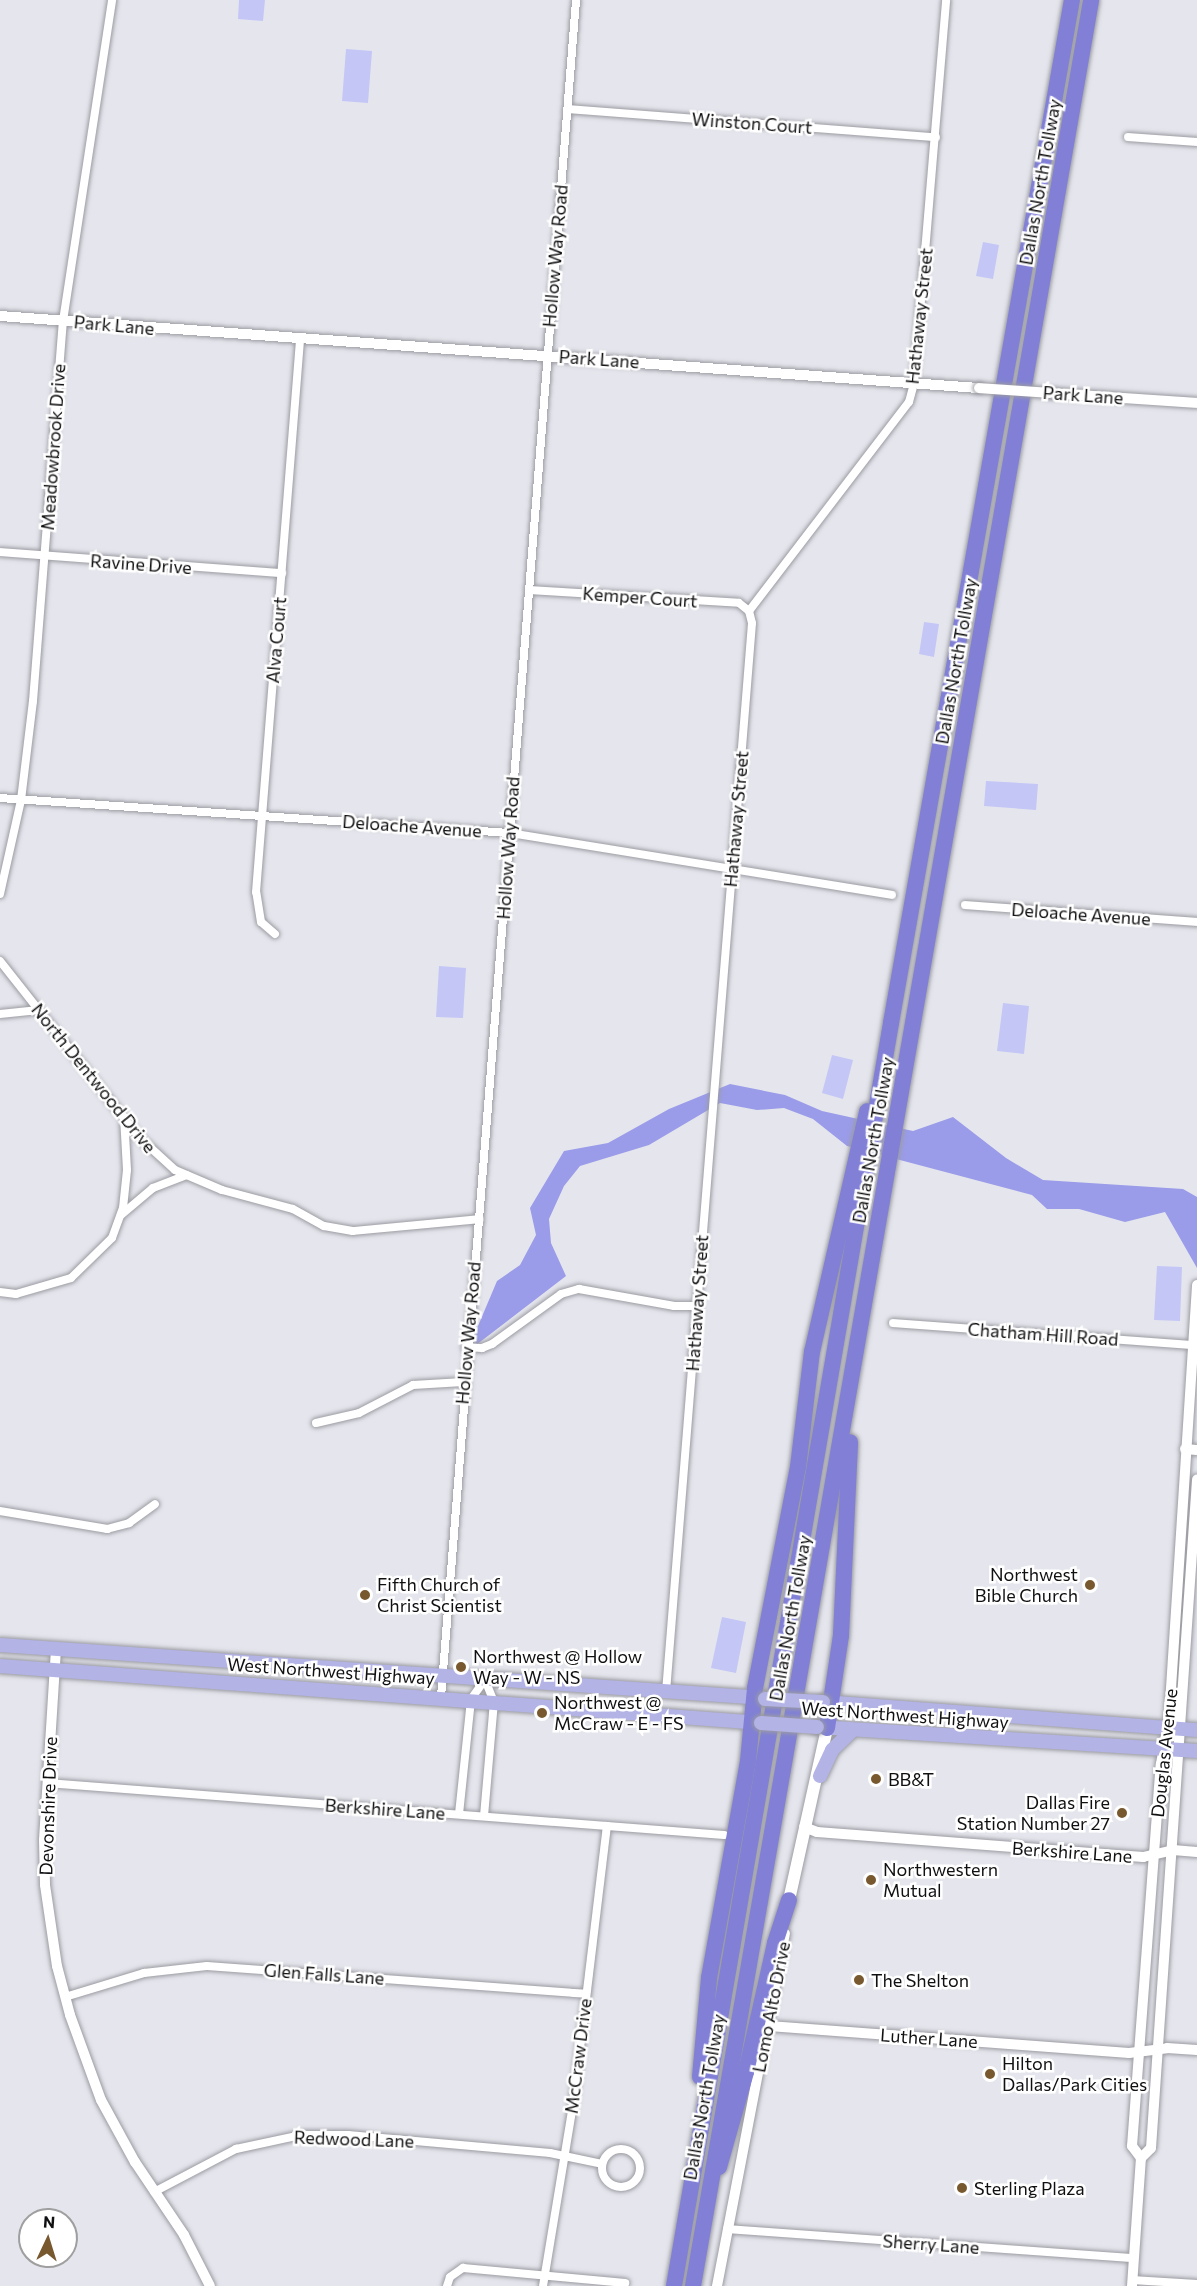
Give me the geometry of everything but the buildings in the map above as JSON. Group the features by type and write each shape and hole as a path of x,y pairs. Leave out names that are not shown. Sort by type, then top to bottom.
{"highway":[{"name":"Dallas North Tollway","path":"674,2286 891,1023 1072,0"},
{"name":"Dallas North Tollway","path":"693,2286 705,2201 852,1377 1091,0"},
{"path":"696,2153 706,2002 757,1723 759,1698 792,1508 818,1322 858,1143 891,1023"},
{"path":"822,1728 841,1635 852,1377"},
{"path":"705,2201 726,2149 775,1943 789,1900"}],"main road":[{"name":"West Northwest Highway","path":"0,1645 1197,1730"},
{"name":"West Northwest Highway","path":"0,1666 471,1699 822,1728 1197,1750"},
{"path":"1124,1746 1126,1726"},
{"name":"Lomo Alto Drive","path":"789,1900 804,1827 820,1776 822,1728"},
{"path":"820,1776 832,1750 853,1730"}],"street":[{"name":"Meadowbrook Drive","path":"0,894 21,800 45,557 63,321 112,0"},
{"name":"Hollow Way Road","path":"441,1697 463,1382 479,1220 576,0"},
{"name":"Hathaway Street","path":"666,1692 752,623 749,611 909,402 914,383 946,0"},
{"name":"Winston Court","path":"568,109 936,137"},
{"path":"1128,137 1197,142"},
{"name":"Park Lane","path":"0,316 300,340 547,355 1197,403"},
{"name":"Alva Court","path":"275,934 261,922 258,910 261,816 300,340"},
{"name":"Ravine Drive","path":"0,552 282,573"},
{"name":"Kemper Court","path":"529,590 739,603 749,611"},
{"name":"Deloache Avenue","path":"0,798 510,833 732,872 892,895"},
{"name":"Deloache Avenue","path":"965,905 1197,922"},
{"name":"North Dentwood Drive","path":"0,961 152,1152 187,1175 222,1190 293,1209 324,1226 353,1231 479,1220"},
{"path":"0,1014 39,1010"},
{"path":"0,1292 16,1294 70,1278 112,1238 120,1215 127,1170 124,1116"},
{"path":"120,1215 153,1188 187,1175"},
{"name":"Douglas Avenue","path":"1132,2283 1141,2158 1150,2148 1180,1750 1174,1729 1180,1536 1197,1285"},
{"path":"466,1347 492,1344 561,1294 579,1289 674,1306 696,1306"},
{"name":"Chatham Hill Road","path":"893,1323 1194,1345"},
{"name":"Douglas Avenue","path":"1194,1345 1197,1381"},
{"path":"316,1423 359,1413 413,1385 463,1382"},
{"path":"1185,1449 1197,1450"},
{"name":"Douglas Avenue","path":"1141,2158 1132,2146 1147,1946 1164,1749 1174,1729 1195,1536 1197,1480"},
{"path":"0,1511 107,1529 129,1523 155,1504"},
{"path":"1180,1536 1195,1536"},
{"name":"Devonshire Drive","path":"56,1649 47,1783 45,1884 65,1997 102,2100 154,2192 184,2235 210,2286"},
{"path":"459,1814 471,1699 486,1680"},
{"path":"484,1816 494,1702 486,1680"},
{"name":"Berkshire Lane","path":"47,1783 724,1835"},
{"name":"McCraw Drive","path":"543,2286 565,2157 607,1826"},
{"name":"Berkshire Lane","path":"804,1827 816,1832 1155,1857 1173,1850 1197,1852"},
{"name":"Lomo Alto Drive","path":"717,2286 769,2026 789,1900"},
{"path":"1149,1923 1167,1924"},
{"path":"1147,1946 1165,1947"},
{"name":"Glen Falls Lane","path":"65,1997 144,1973 207,1966 586,1994"},
{"name":"Luther Lane","path":"769,2026 1139,2051 1197,2050"},
{"name":"Redwood Lane","path":"154,2192 236,2149 301,2135 348,2135 550,2152 602,2164"},
{"path":"617,2147 632,2149 638,2167 634,2182 625,2188 610,2186 602,2164 617,2147"},
{"name":"Sherry Lane","path":"727,2229 1134,2258"},
{"path":"447,2286 450,2277 463,2268 625,2283"},
{"path":"1132,2283 1197,2284"}],"shaded area":[{"path":"239,0 265,0 263,21 238,19"},
{"path":"346,49 372,51 368,103 342,101"},
{"path":"983,242 999,245 993,279 976,276"},
{"path":"924,622 939,624 934,657 919,654"},
{"path":"986,781 1038,784 1036,810 984,806"},
{"path":"439,966 466,968 463,1018 436,1017"},
{"path":"1003,1003 1029,1006 1024,1054 997,1051"},
{"path":"832,1055 853,1060 843,1099 822,1093"},
{"path":"1157,1266 1182,1267 1180,1321 1154,1320"},
{"path":"722,1617 746,1622 736,1673 711,1668"}],"water":[{"path":"730,1084 785,1095 822,1111 913,1131 953,1117 1006,1158 1043,1180 1183,1189 1197,1197 1197,1268 1165,1212 1125,1222 1079,1209 1047,1209 1032,1195 847,1146 813,1119 784,1108 757,1110 720,1103 649,1145 580,1166 564,1186 549,1219 551,1243 566,1276 467,1352 497,1281 520,1265 536,1235 530,1208 564,1151 608,1143 669,1109"}],"place":[{"name":"Northwest Bible Church","path":"1090,1585"},
{"name":"Fifth Church of Christ Scientist","path":"365,1595"},
{"name":"Northwest @ Hollow Way - W - NS","path":"461,1667"},
{"name":"Northwest @ McCraw - E - FS","path":"542,1713"},
{"name":"BB&T","path":"876,1779"},
{"name":"Dallas Fire Station Number 27","path":"1122,1813"},
{"name":"Northwestern Mutual","path":"871,1880"},
{"name":"The Shelton","path":"859,1980"},
{"name":"Hilton Dallas/Park Cities","path":"990,2074"},
{"name":"Sterling Plaza","path":"962,2188"}]}
